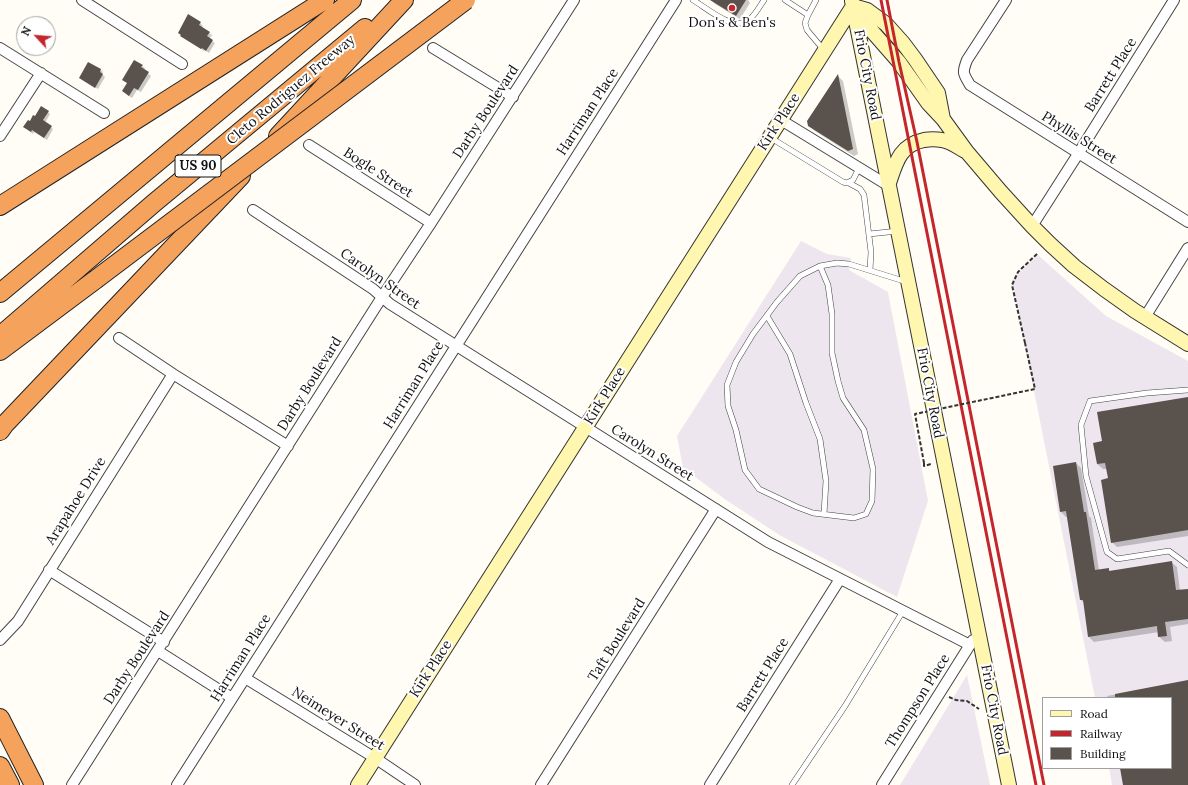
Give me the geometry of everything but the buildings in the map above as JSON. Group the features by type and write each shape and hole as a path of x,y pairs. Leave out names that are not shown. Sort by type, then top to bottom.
{"highway":[{"path":"0,206 325,0"},
{"name":"US 90","path":"0,293 352,0"},
{"name":"Cleto Rodriguez Freeway","path":"0,336 154,202 399,0"},
{"path":"0,431 194,226 404,0"},
{"path":"0,350 466,0"},
{"path":"0,718 34,785"},
{"path":"0,766 10,785"}],"main road":[{"name":"Kirk Place","path":"358,785 825,51 850,2"},
{"path":"850,2 908,73 928,103 943,119 967,152 1032,226 1074,266 1104,289 1188,344"},
{"name":"Frio City Road","path":"850,2 889,186 1009,785"},
{"path":"889,186 894,168 900,155 910,145 930,139 944,140 967,152"}],"street":[{"path":"82,0 182,64"},
{"name":"Darby Boulevard","path":"72,785 382,297 431,224 574,0"},
{"name":"Harriman Place","path":"177,785 676,0"},
{"name":"Phyllis Street","path":"1006,0 968,60 963,71 970,85 1188,222"},
{"name":"Barrett Place","path":"1032,226 1174,0"},
{"path":"0,48 104,113"},
{"path":"433,48 513,97"},
{"path":"0,136 41,73"},
{"path":"781,120 889,186"},
{"name":"Bogle Street","path":"309,145 431,224"},
{"name":"Carolyn Street","path":"252,210 372,289 390,304 768,542 970,645"},
{"path":"1145,317 1188,248"},
{"path":"119,338 173,374 288,446"},
{"name":"Arapahoe Drive","path":"0,640 18,621 173,374"},
{"name":"Taft Boulevard","path":"541,785 716,509"},
{"path":"49,570 164,642"},
{"name":"Barrett Place","path":"710,785 840,579"},
{"name":"Thompson Place","path":"882,785 979,631"},
{"path":"158,651 232,698"},
{"name":"Neimeyer Street","path":"245,678 375,758 415,785"}],"lane":[{"path":"695,0 726,20 735,24 743,23 750,19 764,0"},
{"path":"785,0 808,15"},
{"path":"816,0 805,23 807,30 825,51"},
{"path":"770,137 840,180 860,189 864,195 869,234 871,252 870,270"},
{"path":"849,183 853,180 859,168"},
{"path":"869,234 898,231"},
{"path":"820,266 828,285 832,314 832,353 838,381 843,398 864,430 873,469 872,501 866,514 854,518 813,513 758,489 745,470 736,430 728,406 727,385 736,362 753,334 777,302 800,276 820,266 837,263 849,264 908,282"},
{"path":"767,316 790,354 806,403 820,439 826,481 824,514"},
{"path":"1188,390 1147,393 1090,401 1081,425 1086,476 1107,552 1117,559 1169,551 1188,565"},
{"path":"792,785 845,706 903,611"}],"path":[{"path":"931,464 924,466 915,414 1035,388 1012,284 1018,272 1038,253"},
{"path":"948,696 956,700 967,701 979,709"}],"shaded area":[{"path":"801,241 827,254 851,258 849,270 888,292 928,501 897,597 781,536 726,500 683,468 677,436"},
{"path":"1038,255 1106,316 1188,361 1188,785 1112,785 1109,769 1172,769 1172,697 1095,697 1012,280"},
{"path":"967,675 990,785 900,785"}],"railway":[{"path":"881,0 1036,785"},
{"path":"887,0 917,142 1044,785"}],"place":[{"name":"Don's & Ben's","path":"732,8"}]}
